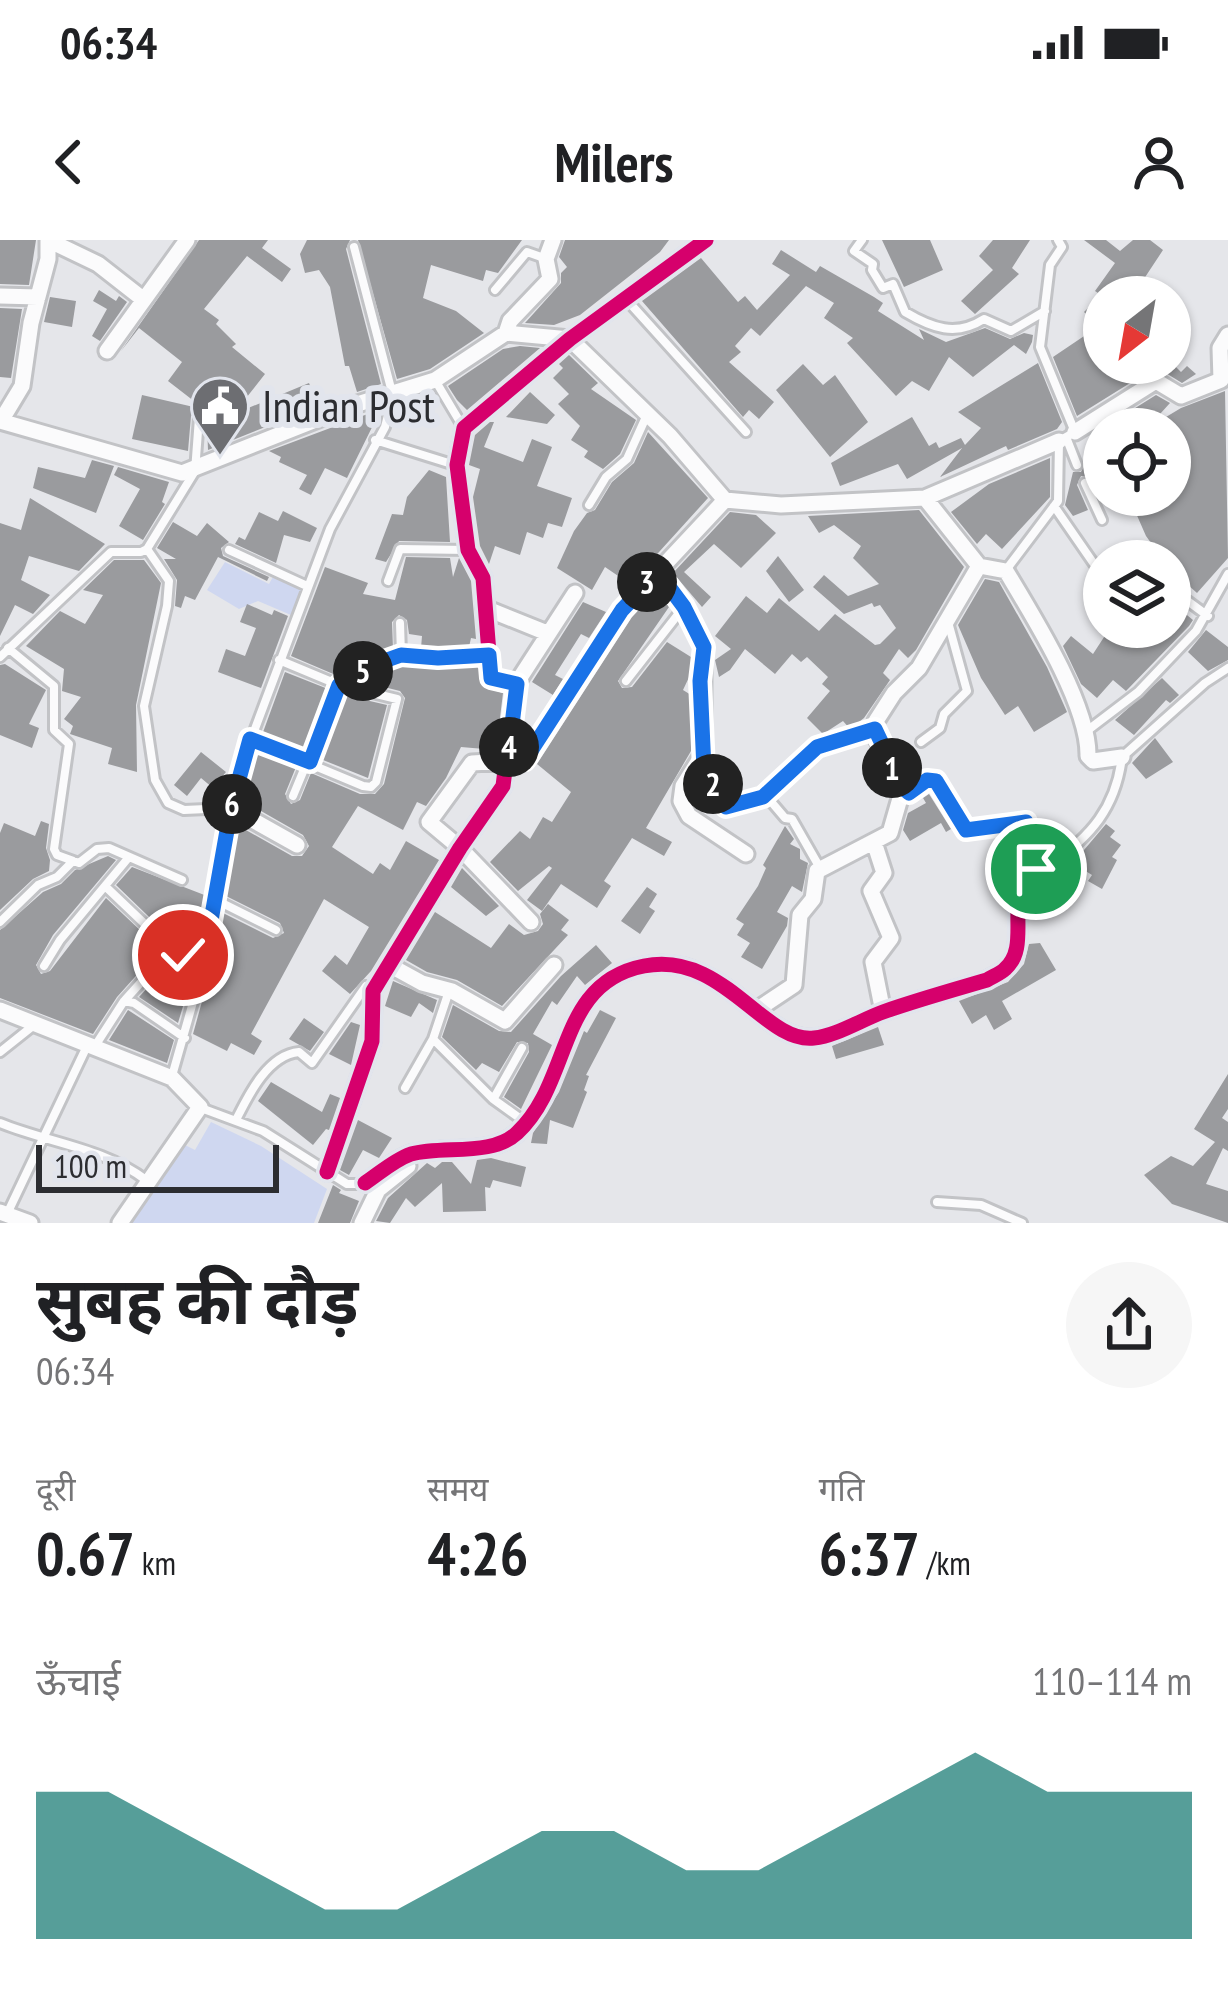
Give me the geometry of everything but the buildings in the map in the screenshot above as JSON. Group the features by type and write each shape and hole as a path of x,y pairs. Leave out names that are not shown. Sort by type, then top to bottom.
{"street":[{"path":"144,300 98,264 48,240 22,386 0,421 182,473 195,471 352,406 435,380 506,333 510,321 550,279 545,259 553,240"},
{"path":"107,351 188,240"},
{"path":"517,684 491,678 483,578 468,550 457,465 464,428 570,339 706,240"},
{"path":"0,296 38,297"},
{"path":"506,333 570,339 647,414 724,500 781,505 925,497 1066,437 1156,381 1181,396 1225,380 1220,348 1228,335"},
{"path":"925,497 979,566 1006,571 1036,620 1088,730 1088,756 1093,761 1122,757"},
{"path":"531,922 429,820 472,763 525,760 622,610 724,500"},
{"path":"365,1184 400,1159 488,1146 516,1135 567,1045 583,1001 622,972 667,962 685,964 786,1031 813,1039 988,980 1005,969 1018,945 1016,908 1027,878 1048,865 1026,822 966,830 936,781 927,780 909,793 903,788 875,729 894,693 919,668 979,566"},
{"path":"658,572 684,607 704,647 703,754 683,786 681,801 689,816 746,854"},
{"path":"327,1172 372,1041 374,991 503,786 517,684 575,593"},
{"path":"485,608 547,633"},
{"path":"758,1009 794,985 800,914 813,899 817,871 890,833 903,788"},
{"path":"231,808 297,845"},
{"path":"874,842 884,875 871,891 891,938 873,962 883,1012"},
{"path":"391,966 505,1021 554,965"},
{"path":"0,1010 172,1078 200,1107 120,1223"},
{"path":"362,1223 384,1184 430,1151"},
{"path":"4,1213 30,1223"}],"lane":[{"path":"862,240 854,251 874,264 872,269 884,288 893,284 905,312 939,330 973,327 984,319 1011,331 1046,311"},
{"path":"1058,240 1062,247 1050,265 1040,347 1077,465"},
{"path":"172,1078 204,960 231,808 250,739 330,529 385,427 393,396 354,247"},
{"path":"495,290 526,252 545,259"},
{"path":"626,298 746,432"},
{"path":"435,380 464,428"},
{"path":"589,506 606,477 627,459 647,414"},
{"path":"0,657 111,552 147,549 195,471 199,418"},
{"path":"1006,571 1058,501 1066,437"},
{"path":"375,440 457,465"},
{"path":"1054,506 1083,548"},
{"path":"1100,516 1102,520"},
{"path":"147,549 169,581 144,706 155,779 168,803 184,810 231,808"},
{"path":"388,581 400,549 468,550"},
{"path":"229,550 307,586"},
{"path":"1088,730 1138,692 1208,616 1228,574"},
{"path":"1191,603 1208,616"},
{"path":"626,682 684,607"},
{"path":"921,742 940,728 944,714 967,691 948,621"},
{"path":"400,623 401,655"},
{"path":"8,648 55,686 54,730 69,744 55,852 57,877"},
{"path":"293,796 339,685 401,655 489,655"},
{"path":"250,739 368,787 378,777 397,700 339,685 279,660"},
{"path":"1048,865 1074,848 1102,817 1119,784 1122,757 1204,683 1228,668"},
{"path":"703,754 704,769 726,807 763,797 817,747 875,729"},
{"path":"763,797 792,820 821,869"},
{"path":"55,852 82,862 102,847 182,880"},
{"path":"44,966 130,857"},
{"path":"0,922 41,883 57,877 73,862"},
{"path":"105,886 171,949 204,960"},
{"path":"216,900 276,930"},
{"path":"4,1213 92,1044 171,949"},
{"path":"237,1118 250,1091 268,1070 288,1053 299,1052 312,1063 366,986 374,991"},
{"path":"405,1088 433,1039 449,991"},
{"path":"124,1001 185,1038"},
{"path":"0,1052 35,1024"},
{"path":"433,1039 494,1099 526,1123"},
{"path":"494,1099 522,1048"},
{"path":"200,1107 237,1118 353,1186 365,1184"},
{"path":"0,1124 44,1141 100,1154 146,1180"},
{"path":"938,1202 981,1204 1022,1223"}],"shaded area":[{"path":"225,562 269,584 274,575 304,587 291,615 258,601 239,609 207,590"},
{"path":"211,1122 261,1146 327,1189 314,1223 132,1223 183,1144 195,1150"}],"cycle path":[{"path":"327,1172 372,1041 373,991 503,786 516,684 491,678 483,578 468,550 457,465 464,428 570,339 706,240"},
{"path":"365,1183 411,1154 481,1148 517,1133 535,1112 580,1013 595,992 616,976 644,966 672,965 697,971 777,1027 814,1038 1003,971 1014,958 1023,886 1048,865 1030,825 1022,821 966,830 934,780 909,793 903,788"}],"place":[{"name":"Indian Post","path":"220,457"}],"route":[{"path":"183,955 204,960 238,774 250,739 310,762 339,685 401,655 489,655 491,678 517,684 508,757 525,760 622,610 658,572 684,607 704,647 700,681 704,769 726,807 763,797 817,747 875,729 903,788 909,793 927,780 936,781 966,830 1022,820 1030,825 1048,865 1036,869"}]}
